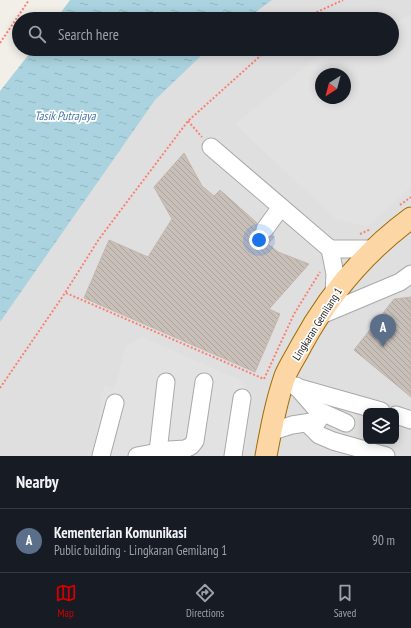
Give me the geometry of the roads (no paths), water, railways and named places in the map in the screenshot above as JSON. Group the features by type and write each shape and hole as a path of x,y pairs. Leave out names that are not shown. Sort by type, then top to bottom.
{"main road":[{"name":"Lingkaran Gemilang 1","path":"266,456 270,432 319,316 353,270 393,231 411,218"}],"street":[{"path":"211,147 330,248 374,249"},
{"path":"265,230 281,207"},
{"path":"330,248 335,274 334,294"},
{"path":"319,316 400,282 411,274"},
{"path":"292,379 373,408"},
{"path":"270,432 292,425 322,420 346,423 317,410 292,379"},
{"path":"158,452 166,382"},
{"path":"137,456 185,449 191,446 195,441 204,382"},
{"path":"233,456 242,398"},
{"path":"101,456 115,403"},
{"path":"399,416 411,420"},
{"path":"307,422 319,435 333,441 386,456"}],"water":[{"path":"70,0 272,0 256,12 61,12"},
{"name":"Tasik Putrajaya","path":"28,56 201,56 155,100 0,322 0,91"}],"place":[{"name":"Kementerian Komunikasi","path":"383,347"}]}
